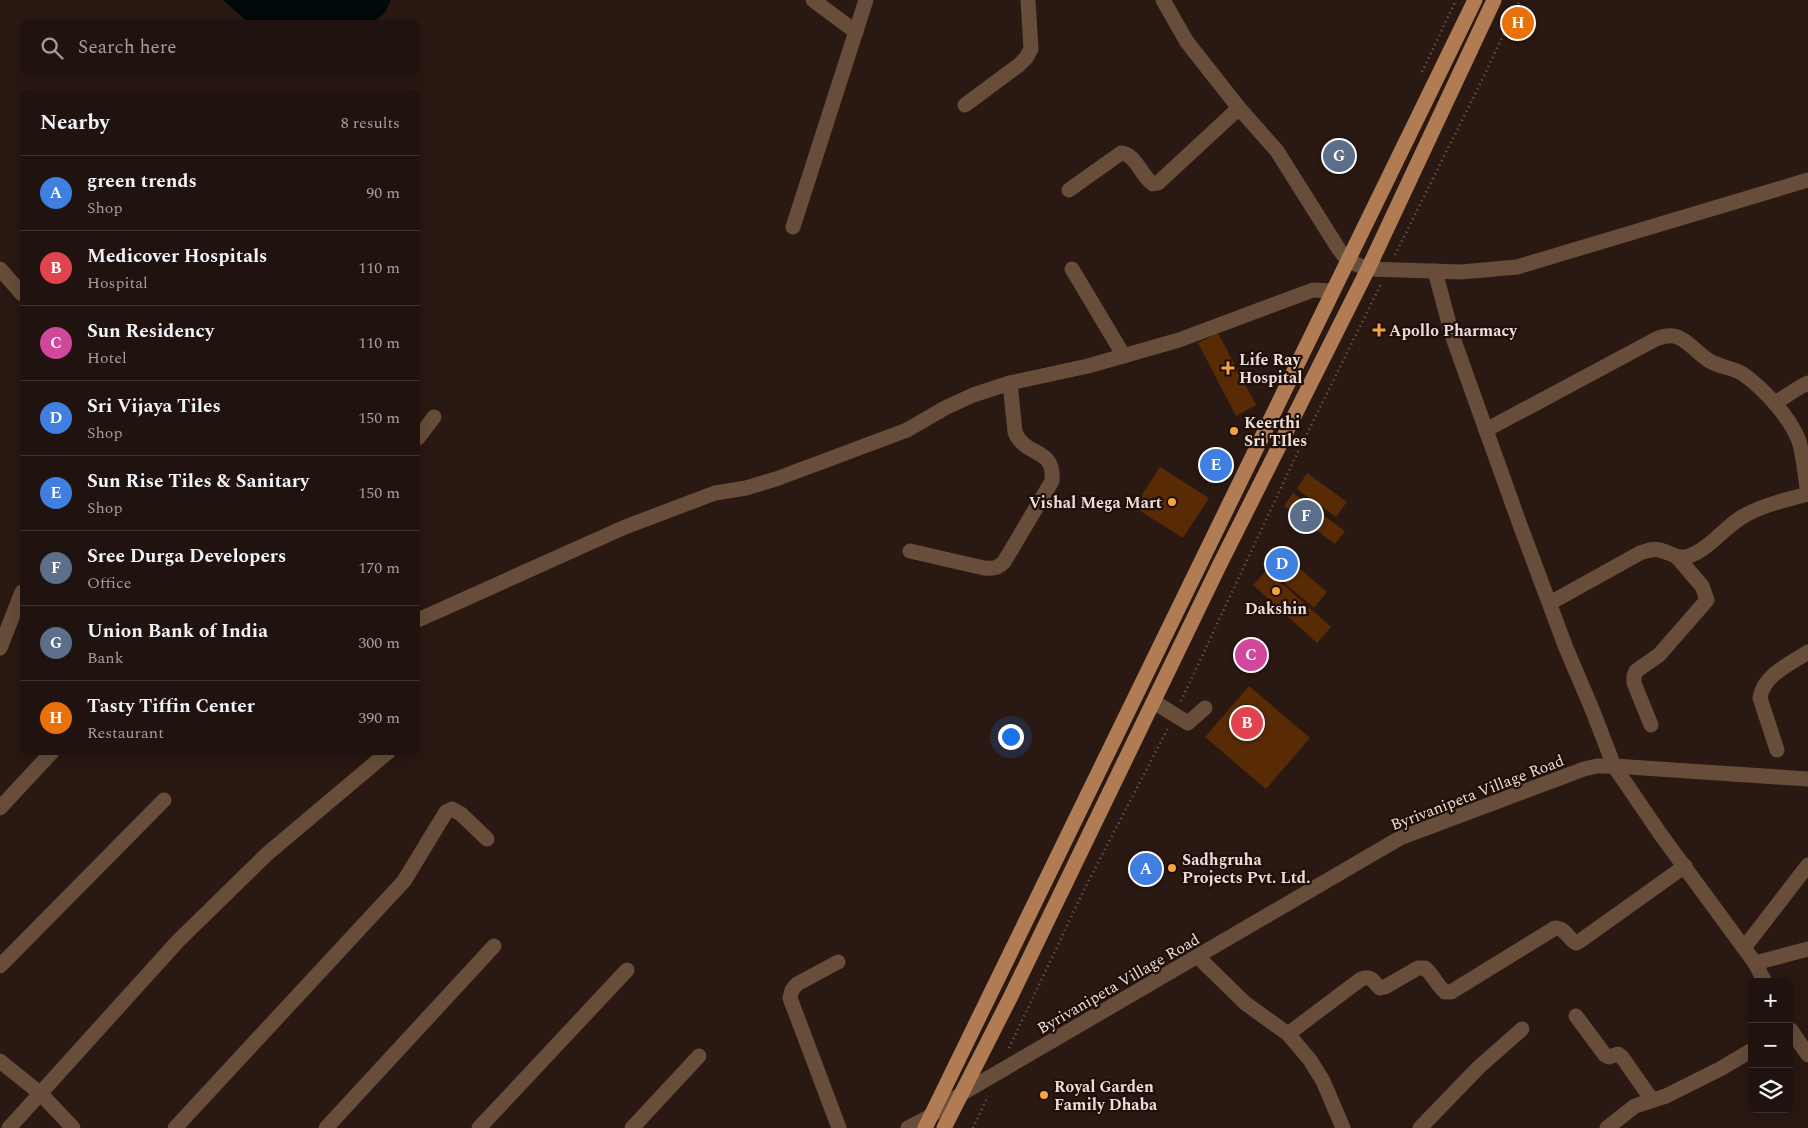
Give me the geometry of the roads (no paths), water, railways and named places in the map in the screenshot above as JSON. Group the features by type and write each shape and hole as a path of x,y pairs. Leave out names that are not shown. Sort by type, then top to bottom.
{"main road":[{"path":"928,1122 1475,0"},
{"path":"944,1128 1010,998 1368,269 1494,0"}],"street":[{"path":"813,0 856,32"},
{"path":"793,228 866,0"},
{"path":"965,105 1026,58 1031,49 1028,0"},
{"path":"1163,0 1186,42 1276,151 1331,238 1348,261 1368,269 1461,272 1517,267 1808,180"},
{"path":"1069,190 1121,152 1130,156 1148,181 1152,184 1158,183 1239,108"},
{"path":"0,269 20,292"},
{"path":"1072,269 1124,356"},
{"path":"1435,271 1452,335 1520,525 1566,648 1614,766 1755,963 1763,978"},
{"path":"420,619 625,526 715,493 746,488 776,479 907,430 966,398 1010,383 1088,366 1179,340 1312,290 1333,291"},
{"path":"1486,430 1656,339 1673,334 1680,337 1710,361 1734,369 1744,375 1775,403 1792,426 1799,441 1808,494 1758,509 1741,517 1697,552 1687,557 1677,557 1658,549 1650,550 1550,603"},
{"path":"910,551 992,569 1004,562 1052,481 1053,470 1051,463 1046,458 1024,445 1018,439 1015,432 1010,383"},
{"path":"1775,403 1808,383"},
{"path":"420,435 434,417"},
{"path":"1651,725 1634,683 1636,671 1659,655 1707,600 1702,586 1677,557"},
{"path":"0,648 20,597"},
{"path":"1777,750 1760,698 1761,690 1767,681 1779,670 1808,652"},
{"path":"1154,702 1188,724 1206,708"},
{"path":"0,808 49,755"},
{"path":"10,1128 178,941 267,854 384,755"},
{"name":"Byrivanipeta Village Road","path":"908,1128 928,1122 961,1094 1400,838 1584,769 1597,766 1808,779"},
{"path":"0,966 164,800"},
{"path":"175,1128 404,881 446,812 452,809 461,814 487,839"},
{"path":"1744,948 1808,865"},
{"path":"1288,1034 1367,976 1380,988 1386,987 1418,968 1425,968 1439,987 1445,992 1451,992 1555,928 1560,928 1576,943 1580,942 1685,866"},
{"path":"326,1128 494,946"},
{"path":"1755,963 1808,949"},
{"path":"1198,957 1245,1003 1288,1034 1310,1060 1323,1081 1343,1128"},
{"path":"838,962 797,984 792,990 790,998 839,1128"},
{"path":"479,1128 627,970"},
{"path":"1576,1016 1605,1055 1609,1057 1618,1054 1622,1057 1652,1100"},
{"path":"1420,1128 1479,1067 1522,1029"},
{"path":"1793,1033 1808,1055"},
{"path":"1607,1128 1635,1106 1674,1092 1748,1052"},
{"path":"632,1128 699,1056"},
{"path":"0,1061 41,1094 73,1128"}],"place":[{"name":"Tasty Tiffin Center","path":"1518,23"},
{"name":"Union Bank of India","path":"1339,156"},
{"name":"Apollo Pharmacy","path":"1379,330"},
{"name":"Life Ray Hospital","path":"1228,368"},
{"name":"Keerthi Sri TIles","path":"1234,431"},
{"name":"Sun Rise Tiles & Sanitary","path":"1216,465"},
{"name":"Vishal Mega Mart","path":"1172,502"},
{"name":"Sree Durga Developers","path":"1306,516"},
{"name":"Sri Vijaya Tiles","path":"1282,564"},
{"name":"Dakshin","path":"1276,591"},
{"name":"Sun Residency","path":"1251,655"},
{"name":"Medicover Hospitals","path":"1247,723"},
{"name":"Sadhgruha Projects Pvt. Ltd.","path":"1172,868"},
{"name":"green trends","path":"1146,869"},
{"name":"Royal Garden Family Dhaba","path":"1044,1095"}]}
